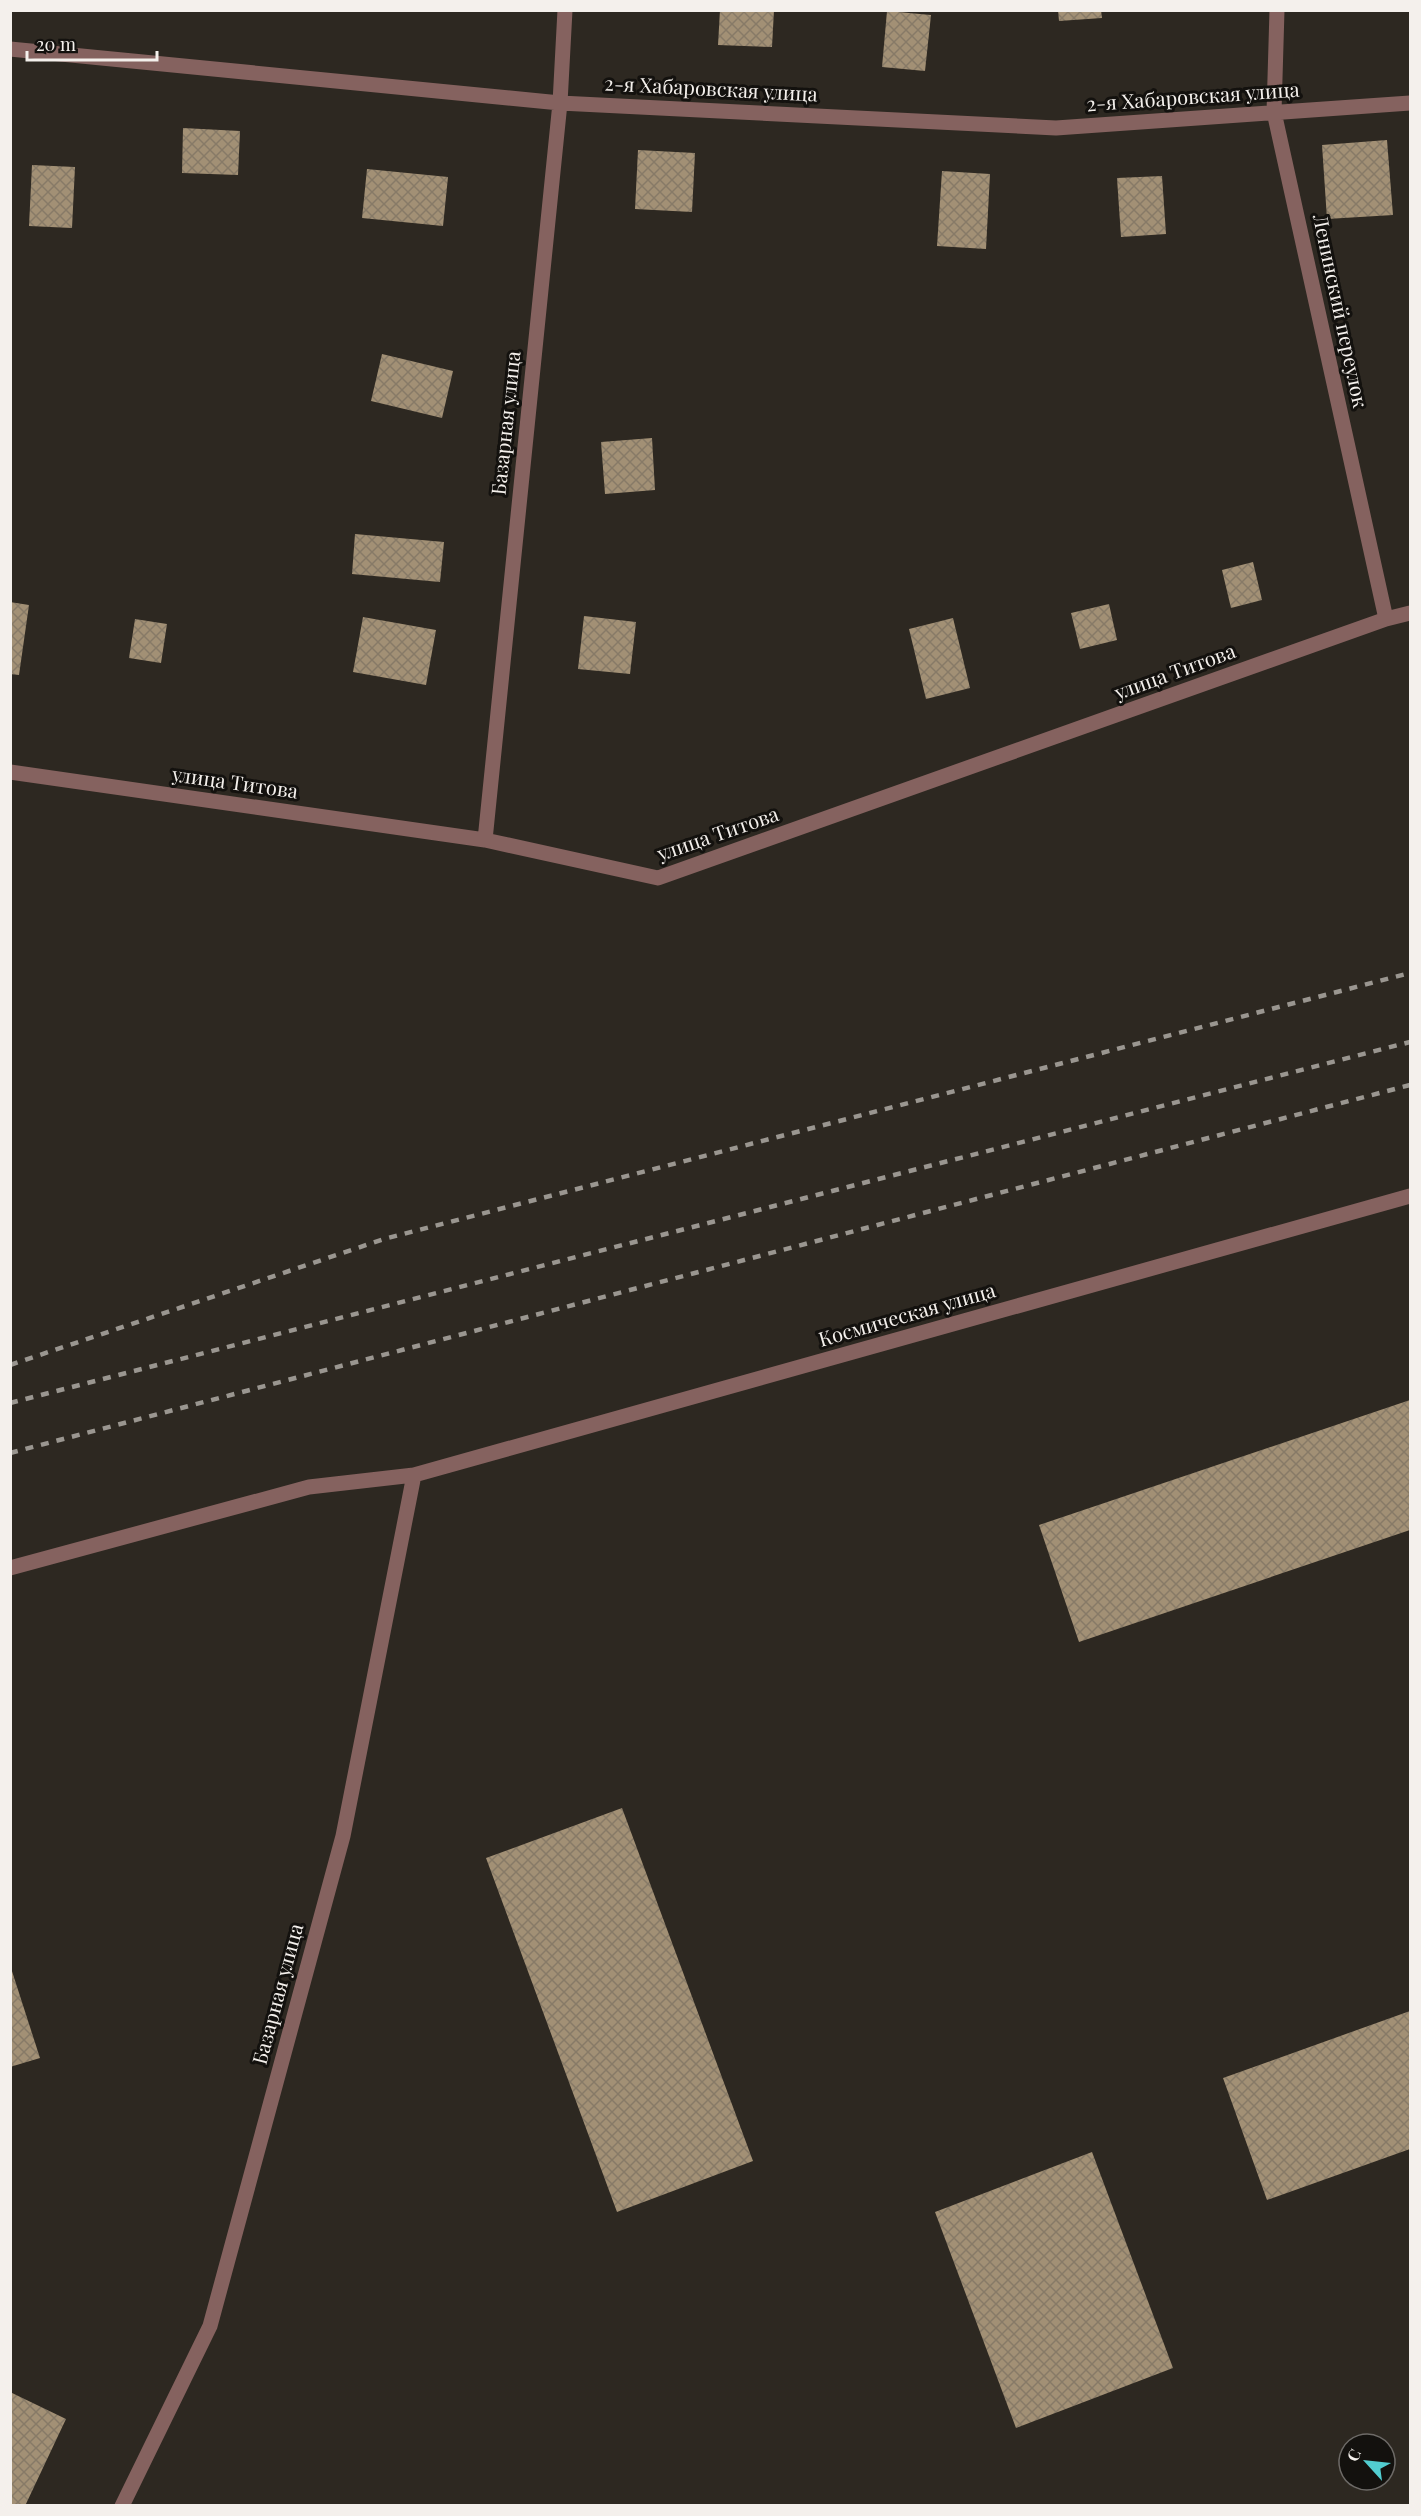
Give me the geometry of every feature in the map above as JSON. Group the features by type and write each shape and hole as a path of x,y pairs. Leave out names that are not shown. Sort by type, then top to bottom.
{"street":[{"name":"Базарная улица","path":"485,840 560,103 565,10"},
{"name":"Ленинский переулок","path":"1278,10 1274,112 1386,619"},
{"name":"2-я Хабаровская улица","path":"10,49 560,103 1056,128 1410,103"},
{"name":"улица Титова","path":"10,772 485,840 658,878 1386,619 1410,613"},
{"name":"Космическая улица","path":"10,1568 309,1487 414,1475 1410,1196"},
{"name":"Базарная улица","path":"122,2505 210,2326 343,1836 414,1475"}],"building":[{"path":"720,10 774,10 772,47 718,45"},
{"path":"1058,10 1101,10 1102,18 1059,21"},
{"path":"887,11 931,15 925,71 882,67"},
{"path":"183,128 240,131 238,175 182,173"},
{"path":"1387,140 1393,215 1327,219 1322,145"},
{"path":"638,150 695,153 692,212 635,209"},
{"path":"32,165 75,167 72,228 29,226"},
{"path":"367,169 448,177 443,226 362,218"},
{"path":"942,171 990,174 986,249 937,246"},
{"path":"1162,176 1166,234 1121,237 1117,178"},
{"path":"382,354 453,371 442,418 371,401"},
{"path":"652,438 655,490 605,494 601,442"},
{"path":"355,534 444,542 440,582 352,574"},
{"path":"1253,562 1262,600 1231,608 1222,570"},
{"path":"10,602 29,605 19,675 10,674"},
{"path":"1109,604 1117,640 1080,649 1071,613"},
{"path":"584,616 636,622 630,674 578,669"},
{"path":"363,617 436,630 426,685 353,672"},
{"path":"953,618 970,688 926,699 909,629"},
{"path":"135,619 167,624 161,663 129,658"},
{"path":"1410,1400 1410,1530 1079,1642 1039,1525"},
{"path":"622,1808 753,2161 617,2212 486,1858"},
{"path":"10,1965 40,2058 10,2067"},
{"path":"1410,2011 1410,2149 1267,2200 1223,2078"},
{"path":"1092,2152 1173,2368 1016,2428 935,2212"},
{"path":"10,2392 66,2419 25,2506 10,2506"}],"railway":[{"path":"10,1365 384,1239 1410,973"},
{"path":"10,1403 1410,1042"},
{"path":"10,1453 1410,1085"}]}
